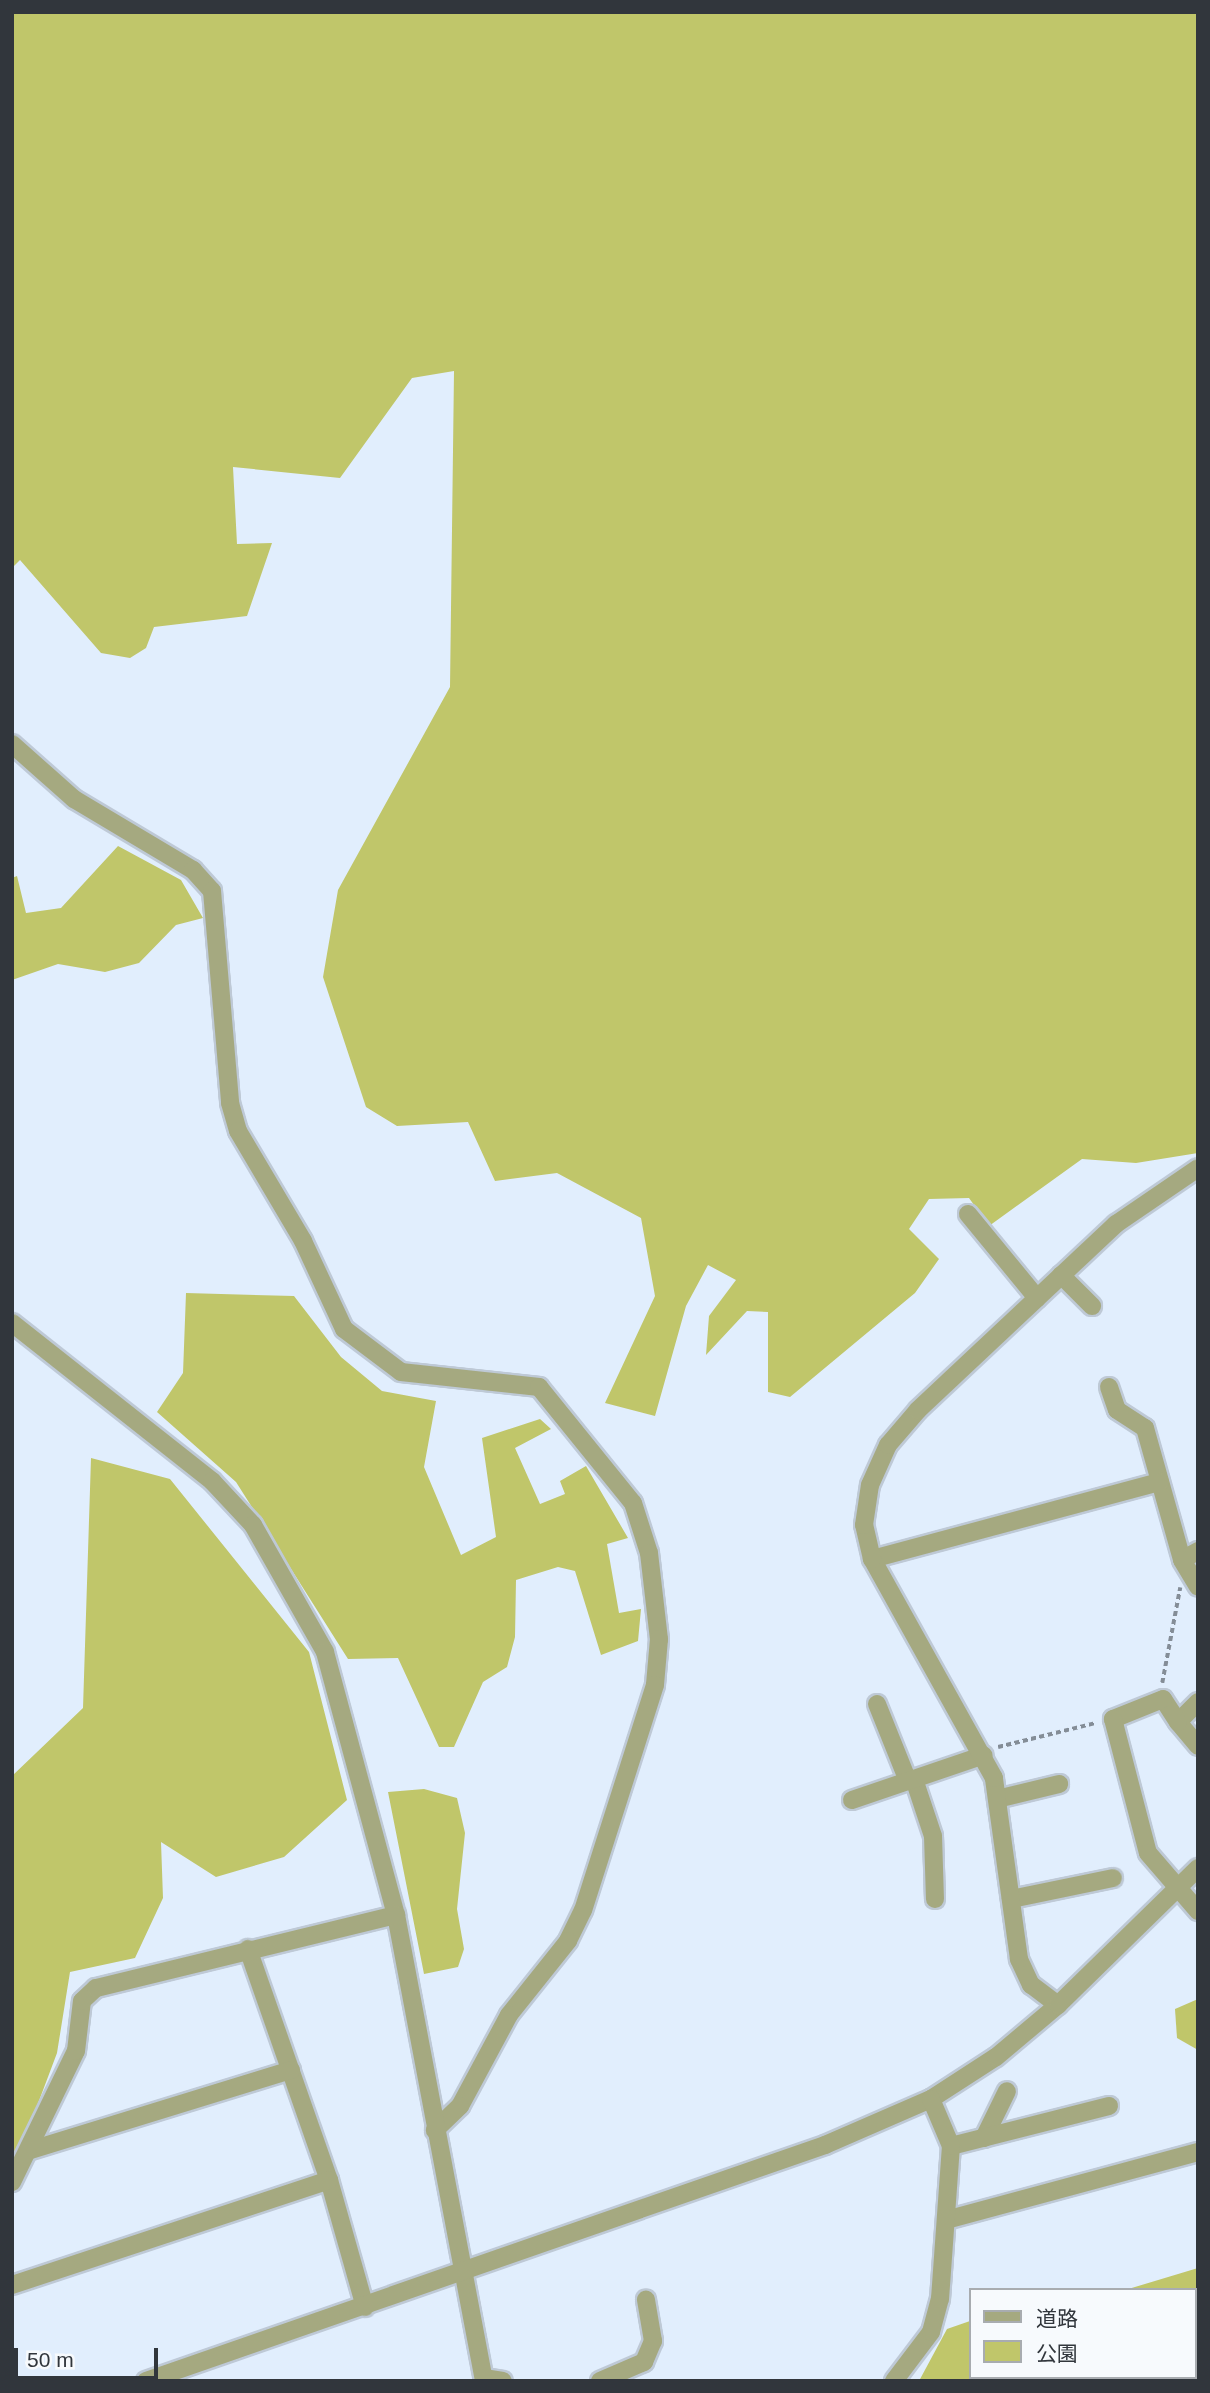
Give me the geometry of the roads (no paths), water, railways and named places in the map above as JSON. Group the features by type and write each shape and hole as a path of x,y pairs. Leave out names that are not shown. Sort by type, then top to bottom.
{"street":[{"path":"12,744 74,799 192,870 212,891 230,1102 238,1131 299,1233 344,1329 401,1372 539,1387 633,1503 649,1553 659,1639 655,1685 583,1910 568,1941 509,2015 460,2106 435,2130"},
{"path":"1058,2005 1031,1985 1019,1959 997,1800 984,1753 872,1559 864,1525 868,1498 888,1445 1116,1224 1198,1168"},
{"path":"968,1214 1037,1298"},
{"path":"1061,1275 1091,1306"},
{"path":"12,1323 168,1443 253,1525 325,1652 396,1915 435,2130 467,2270 484,2379 502,2381"},
{"path":"1109,1387 1117,1410 1145,1428 1188,1574"},
{"path":"872,1559 1160,1482"},
{"path":"1188,1574 1198,1551"},
{"path":"1198,1746 1163,1699 1113,1719 1148,1853 1177,1891 1198,1912"},
{"path":"1178,1722 1198,1702"},
{"path":"877,1704 933,1836 935,1899"},
{"path":"852,1800 984,1753"},
{"path":"997,1800 1059,1784"},
{"path":"146,2381 193,2373 467,2270 825,2145 931,2099 996,2057 1058,2005 1198,1868"},
{"path":"1011,1899 1113,1878"},
{"path":"12,2182 31,2150 76,2051 82,2001 96,1988 396,1915"},
{"path":"248,1949 329,2180 365,2307"},
{"path":"31,2150 290,2070"},
{"path":"984,2138 1007,2091"},
{"path":"894,2381 931,2332 946,2220 951,2146 931,2099"},
{"path":"951,2146 1109,2106"},
{"path":"946,2220 1198,2151"},
{"path":"12,2285 329,2180"},
{"path":"600,2381 644,2362 653,2341 646,2300"}]}
